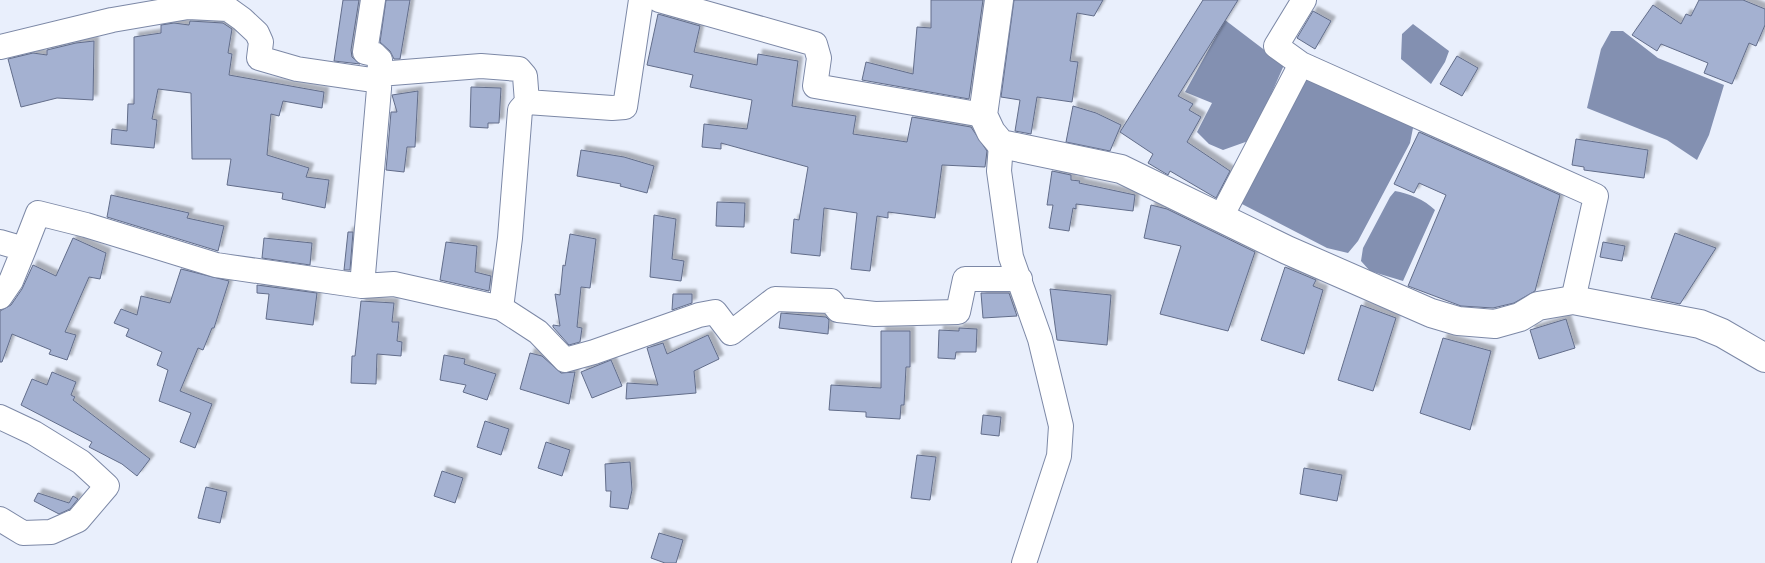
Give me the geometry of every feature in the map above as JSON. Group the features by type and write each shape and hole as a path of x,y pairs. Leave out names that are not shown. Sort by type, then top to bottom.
{"street":[{"path":"362,286 380,60 374,54 365,52 373,0"},
{"path":"527,102 612,108 625,107 641,0"},
{"path":"659,0 815,44 819,58 815,86 983,115"},
{"path":"999,0 983,115 991,132 1001,144 1121,169 1296,254 1431,312 1458,321 1495,324 1520,317 1538,306 1573,300 1700,324 1722,333 1765,358"},
{"path":"1304,0 1276,46 1301,64 1596,196 1573,300"},
{"path":"0,47 112,20 188,7 228,9 257,33 261,42 259,58 296,69 379,78 481,66 519,68 525,76 527,102 520,110 510,238 501,308"},
{"path":"1221,217 1301,64"},
{"path":"1001,144 998,171 1012,256 1040,339 1061,426 1059,456 1024,563"},
{"path":"0,297 11,281 38,213 86,225 216,265 362,286 394,284 501,308 538,332 565,360 594,352 699,315 715,312 731,333 774,299 831,301 838,310 875,314 958,312 966,279 1020,279"},
{"path":"0,242 24,249"},
{"path":"0,416 34,433 82,462 108,486 78,520 51,532 23,533 0,519"}],"water":[{"path":"1225,20 1284,65 1251,140 1223,150 1209,144 1197,132 1212,103 1185,92"},
{"path":"1413,24 1449,51 1445,62 1431,84 1401,59 1402,34"},
{"path":"1611,31 1623,31 1658,58 1724,85 1709,135 1697,160 1667,140 1587,108 1601,49"},
{"path":"1307,76 1414,123 1410,143 1358,241 1348,253 1327,248 1240,203"},
{"path":"1395,191 1416,198 1435,210 1403,281 1370,271 1361,261 1363,248"}],"building":[{"path":"343,0 359,0 351,50 352,57 360,64 334,61"},
{"path":"386,0 410,0 400,59 394,59 390,51 380,42"},
{"path":"931,0 983,0 969,99 862,80 866,62 913,74 917,27 931,28"},
{"path":"1014,0 1103,0 1094,16 1077,13 1070,61 1078,62 1072,102 1037,97 1031,134 1015,131 1020,100 1001,97"},
{"path":"1203,0 1238,0 1178,96 1193,104 1189,110 1201,117 1187,142 1230,171 1216,198 1170,171 1168,175 1148,163 1153,154 1120,132"},
{"path":"1699,0 1743,0 1765,9 1765,25 1756,46 1749,43 1732,84 1704,73 1708,63 1661,44 1657,51 1632,35 1653,5 1681,24 1686,14 1691,16"},
{"path":"1313,11 1331,21 1315,49 1297,38"},
{"path":"658,14 700,26 694,52 757,65 758,54 798,61 792,106 856,116 853,134 907,142 912,117 971,127 987,151 985,167 942,165 935,218 888,212 888,218 877,216 870,271 851,269 857,213 824,208 820,256 791,253 794,219 799,220 808,167 721,143 721,149 702,147 704,124 747,129 752,100 690,87 693,75 647,65"},
{"path":"190,21 223,23 232,29 228,53 232,54 229,75 324,92 322,108 283,101 279,116 271,114 267,155 309,168 306,177 329,180 325,208 282,199 283,193 227,185 231,159 192,159 191,93 158,89 152,119 157,120 154,148 111,144 112,129 127,131 128,104 134,104 134,37 161,33 161,25 174,23 189,25"},
{"path":"94,41 93,100 57,98 21,107 8,59 33,53 47,55 47,50"},
{"path":"1457,56 1478,68 1462,96 1440,84"},
{"path":"471,87 501,88 499,123 488,123 488,128 470,127"},
{"path":"418,91 415,147 407,147 404,172 386,170 391,112 397,112 392,95"},
{"path":"1073,106 1096,113 1121,125 1110,151 1066,142"},
{"path":"1419,132 1560,195 1535,291 1514,303 1493,308 1461,306 1408,286 1446,195 1419,183 1414,193 1394,184"},
{"path":"1576,139 1648,150 1644,178 1584,170 1584,167 1572,165"},
{"path":"581,150 624,157 654,166 647,193 620,186 621,184 577,176"},
{"path":"1052,171 1071,175 1071,180 1080,181 1079,183 1135,195 1133,211 1076,204 1076,209 1073,208 1069,231 1049,228 1053,205 1047,205"},
{"path":"111,195 189,213 187,218 224,226 218,251 107,217"},
{"path":"717,202 745,203 744,227 716,226"},
{"path":"1151,205 1167,209 1255,252 1228,331 1160,314 1181,246 1144,238"},
{"path":"654,215 676,219 672,259 684,261 681,281 650,277"},
{"path":"348,232 353,232 350,270 344,270"},
{"path":"1675,233 1716,248 1680,304 1651,298"},
{"path":"570,234 596,239 590,288 581,287 577,327 582,328 580,342 569,345 553,325 560,326 555,294 560,295 563,265 565,266"},
{"path":"73,238 106,253 100,279 89,277 65,332 76,335 67,360 49,354 51,350 12,334 2,362 0,362 0,311 11,305 22,289 33,265 56,276"},
{"path":"264,238 312,243 310,265 262,258"},
{"path":"446,242 477,246 475,272 491,276 489,291 440,280"},
{"path":"1603,242 1625,246 1622,261 1600,257"},
{"path":"1285,267 1316,280 1313,286 1323,290 1304,354 1261,340"},
{"path":"181,269 229,281 214,328 212,328 203,350 198,348 180,391 212,404 195,448 180,442 191,413 159,401 168,370 157,365 162,352 126,336 129,329 114,323 121,309 137,315 141,296 170,303"},
{"path":"257,285 317,293 313,325 266,319 269,294 257,293"},
{"path":"1050,289 1111,295 1107,345 1057,340"},
{"path":"981,293 1009,293 1017,316 983,318"},
{"path":"673,294 692,294 692,303 672,310"},
{"path":"361,301 394,303 392,322 399,322 397,341 402,342 401,356 377,354 376,384 351,383 352,356 355,356"},
{"path":"1361,305 1396,318 1373,391 1338,380"},
{"path":"781,313 826,317 829,320 828,334 779,328"},
{"path":"1566,319 1575,348 1539,359 1530,330"},
{"path":"959,328 977,329 976,352 956,352 955,359 938,358 939,330 959,331"},
{"path":"881,331 910,331 910,367 906,367 904,405 901,405 900,419 866,417 866,412 829,410 831,385 881,388"},
{"path":"708,335 719,359 694,371 696,393 626,399 627,383 658,385 647,348 663,343 667,354"},
{"path":"1443,338 1491,351 1470,430 1420,413"},
{"path":"530,353 542,356 561,373 575,372 569,404 520,389"},
{"path":"444,355 465,359 464,364 496,374 487,400 463,392 466,385 440,380"},
{"path":"611,360 622,386 592,398 581,372"},
{"path":"52,372 76,382 71,395 75,397 73,400 150,459 137,476 122,464 89,447 92,442 21,405 32,379 47,385"},
{"path":"983,415 1001,417 999,436 981,434"},
{"path":"485,421 509,429 501,455 477,447"},
{"path":"546,442 570,450 562,476 538,468"},
{"path":"917,455 936,457 930,500 911,498"},
{"path":"630,462 632,490 628,509 610,507 611,491 606,491 605,464"},
{"path":"1304,468 1342,475 1337,501 1300,494"},
{"path":"442,471 463,478 455,503 434,496"},
{"path":"206,487 227,492 220,523 198,518"},
{"path":"38,493 69,503 73,496 78,499 70,509 59,514 34,501"},
{"path":"659,533 683,540 676,563 665,563 651,558"}]}
